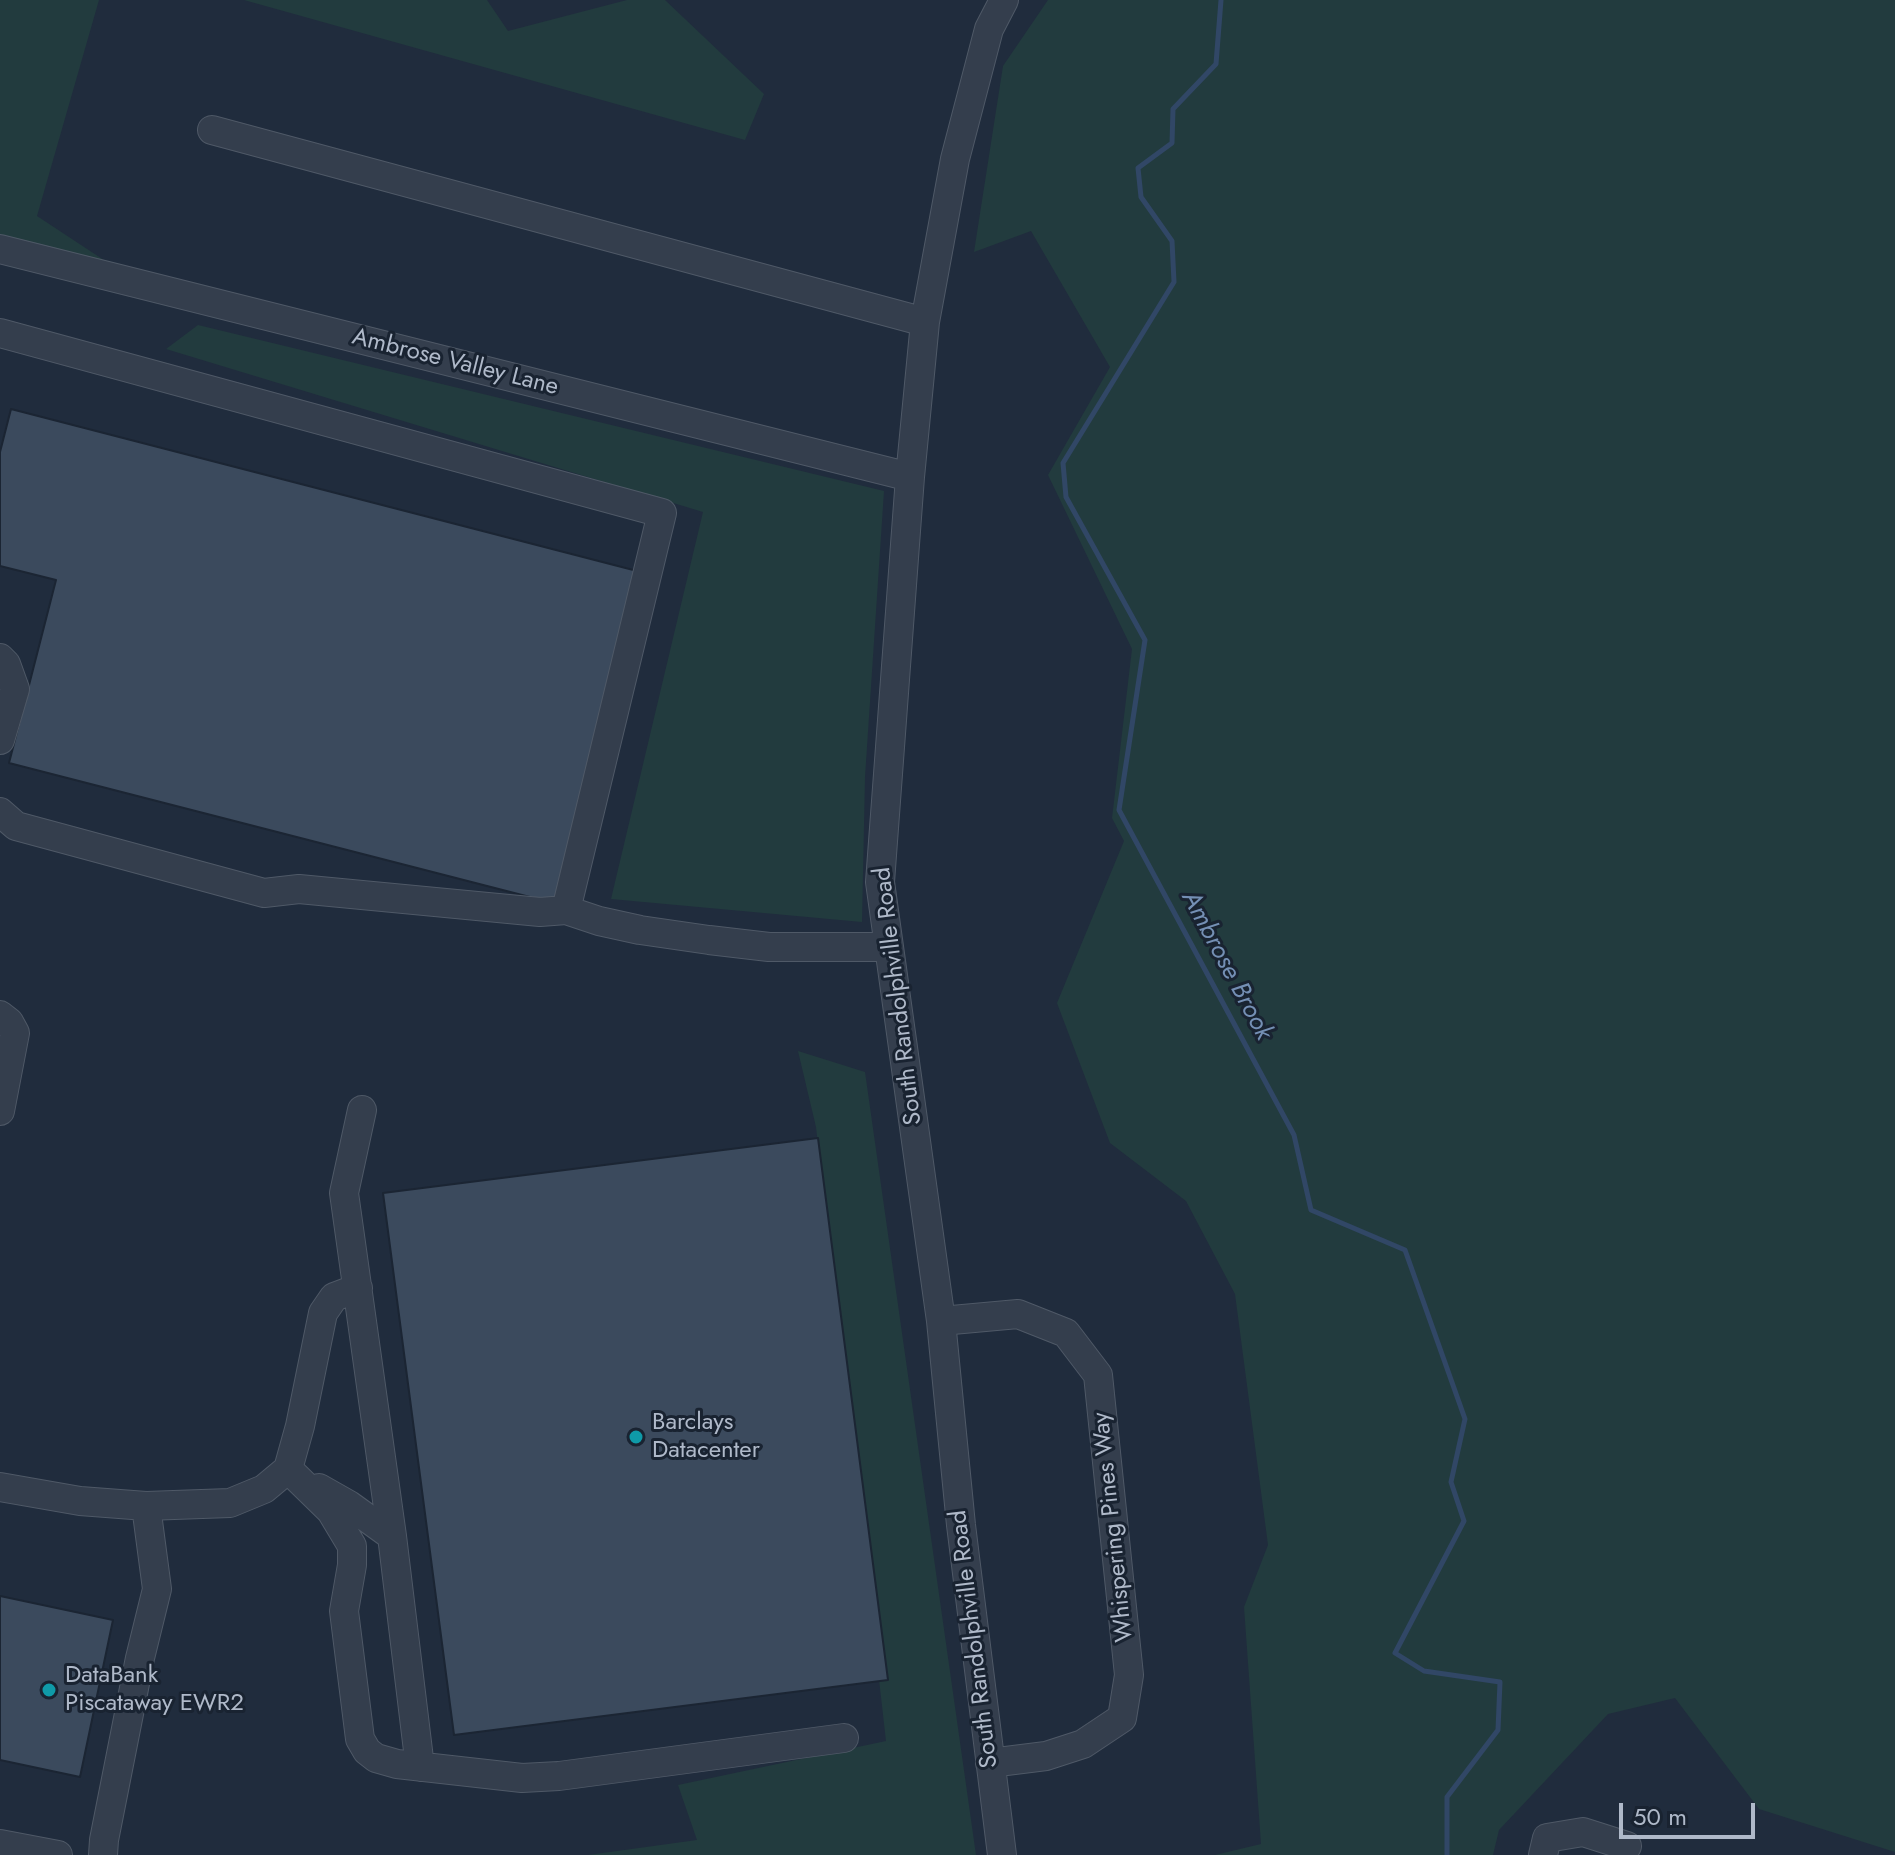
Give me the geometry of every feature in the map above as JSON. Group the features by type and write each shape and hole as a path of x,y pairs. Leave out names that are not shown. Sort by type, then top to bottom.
{"street":[{"name":"South Randolphville Road","path":"1002,1855 961,1525 941,1321 880,882 910,477 925,322 955,159 989,29 1004,0"},
{"path":"212,130 925,322"},
{"name":"Ambrose Valley Lane","path":"0,249 910,477"},
{"path":"0,333 662,513 566,910"},
{"path":"0,658 6,664 15,689 0,740"},
{"path":"0,812 16,826 264,893 299,889 540,912 566,910 640,930 769,947 889,947"},
{"path":"0,1015 9,1022 15,1033 0,1111"},
{"path":"362,1110 344,1193 392,1536 420,1767"},
{"path":"0,1487 80,1501 146,1506 230,1503 264,1489 288,1469 323,1313 334,1297 358,1288"},
{"name":"Whispering Pines Way","path":"941,1321 1018,1314 1066,1333 1098,1375 1129,1675 1122,1718 1083,1744 1046,1756 990,1763"},
{"path":"288,1469 349,1505 392,1536"},
{"path":"288,1469 331,1511 352,1546 344,1611 360,1739 376,1758 397,1764 522,1778 559,1776 844,1738"},
{"path":"103,1855 140,1658 157,1589 146,1506"},
{"path":"1543,1855 1547,1838 1583,1832 1627,1846"},
{"path":"0,1844 58,1855"}],"green space":[{"path":"0,0 99,0 37,216 119,270 0,242"},
{"path":"244,0 487,0 508,31 627,0 665,0 764,94 745,140"},
{"path":"1048,0 1895,0 1895,1852 1759,1809 1675,1698 1608,1714 1499,1830 1493,1855 1215,1855 1261,1844 1244,1607 1268,1545 1235,1294 1186,1201 1110,1143 1057,1003 1124,841 1112,818 1132,649 1048,475 1110,367 1031,231 974,252 1003,66"},
{"path":"198,325 884,491 865,777 862,922 611,899 703,512 166,349"},
{"path":"798,1051 865,1072 976,1855 588,1855 697,1840 678,1785 886,1741 816,1127"}],"building":[{"path":"11,409 641,572 557,904 9,763 56,580 0,566 0,452"},
{"name":"Barclays Datacenter","path":"818,1138 888,1680 454,1735 383,1193"},
{"name":"DataBank Piscataway EWR2","path":"0,1596 113,1620 80,1777 0,1760"}],"waterway":[{"name":"Ambrose Brook","path":"1221,0 1216,64 1173,109 1172,143 1138,168 1141,197 1172,241 1174,282 1063,463 1066,497 1145,640 1119,810 1294,1135 1311,1210 1405,1250 1465,1419 1451,1482 1464,1521 1395,1653 1424,1671 1500,1682 1498,1730 1447,1797 1447,1855"}],"place":[{"name":"Barclays Datacenter","path":"636,1437"},
{"name":"DataBank Piscataway EWR2","path":"49,1690"}]}
